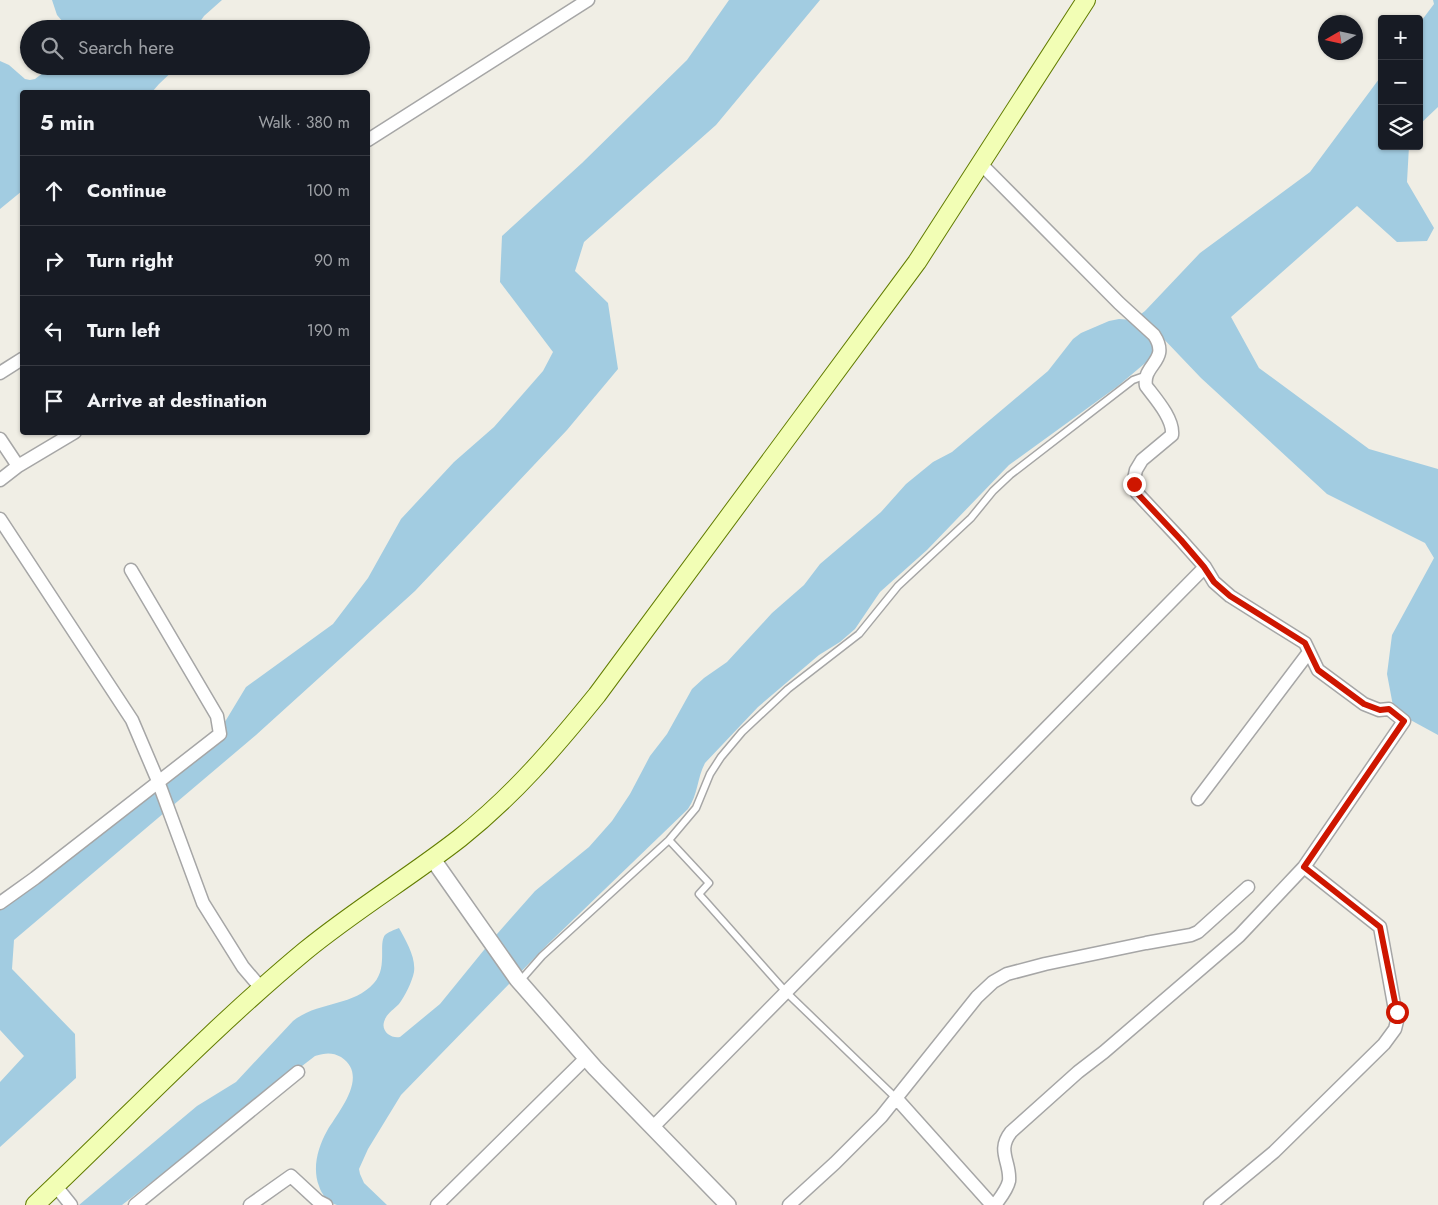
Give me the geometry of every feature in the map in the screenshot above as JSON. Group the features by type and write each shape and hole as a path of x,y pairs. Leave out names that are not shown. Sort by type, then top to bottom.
{"main road":[{"path":"35,1205 204,1040 261,988 336,927 467,832 518,787 547,756 597,695 917,262 1086,0"}],"street":[{"path":"370,139 588,0"},
{"path":"897,1099 993,1205 1004,1192 1009,1181 1004,1147 1011,1132 1078,1072 1239,936 1304,867 1404,721 1389,709 1380,710 1364,704 1318,670 1305,643 1230,596 1214,582 1204,567 1137,493 1134,479 1136,470 1142,460 1172,434 1173,430 1170,420 1146,386 1147,375 1160,355 1160,346 1154,335 1119,303 981,164"},
{"path":"0,373 20,360"},
{"path":"0,480 18,466 70,435"},
{"path":"0,439 18,466"},
{"path":"0,519 132,720 158,781 203,903 242,967 261,988"},
{"path":"653,1127 1204,567"},
{"path":"0,903 220,734 217,716 131,570"},
{"path":"1198,799 1309,652"},
{"path":"432,858 518,980 586,1058 728,1205"},
{"path":"1210,1205 1274,1152 1384,1044 1395,1029 1397,1012 1380,927 1304,867"},
{"path":"789,1205 859,1140 897,1099 977,997 1000,977 1055,962 1191,935 1198,932 1248,886"},
{"path":"437,1205 586,1058"},
{"path":"136,1205 298,1072"},
{"path":"250,1205 291,1176 318,1201 326,1205"},
{"path":"55,1185 71,1205"}],"lane":[{"path":"518,980 668,840 696,808 710,774 720,756 756,717 788,689 859,634 898,586 971,518 993,491 1010,475 1133,380 1147,375"},
{"path":"668,840 709,883 698,894 786,992 897,1099"}],"water":[{"path":"52,0 222,0 201,20 61,20 57,15"},
{"path":"729,0 820,0 716,125 584,242 575,271 608,303 618,369 567,430 415,591 256,735 14,940 12,969 75,1034 76,1078 0,1147 0,1082 24,1056 0,1030 0,905 214,740 246,687 333,624 368,578 401,519 454,462 494,427 543,371 553,352 500,282 502,236 582,163 687,60"},
{"path":"1433,0 1438,0 1438,107 1423,121 1423,19 1434,4"},
{"path":"0,61 9,65 25,79 30,80 40,75 168,75 154,90 20,90 20,193 0,209"},
{"path":"1378,80 1378,150 1409,150 1407,182 1434,228 1427,241 1397,242 1357,206 1231,317 1259,368 1369,449 1438,469 1438,735 1394,711 1387,674 1392,635 1434,558 1425,543 1327,494 1201,378 1159,334 1155,350 1150,359 1118,386 1009,465 927,550 880,592 855,629 840,642 819,655 758,707 705,763 694,798 688,809 548,944 401,1095 368,1149 359,1169 364,1183 387,1205 337,1205 328,1200 320,1189 316,1165 321,1144 349,1094 353,1074 349,1065 341,1057 335,1054 322,1054 315,1056 122,1205 79,1205 197,1106 236,1082 293,1021 313,1010 346,1000 366,991 374,983 381,970 382,944 385,935 388,933 399,928 410,949 414,972 406,993 385,1019 383,1026 386,1032 391,1036 400,1037 440,1004 535,891 589,847 612,821 630,794 650,756 667,734 692,689 727,662 772,613 804,585 820,564 881,512 906,484 933,462 952,452 1048,371 1073,339 1081,333 1109,321 1119,319 1133,320 1145,311 1200,253 1310,172"}],"route":[{"path":"1134,484 1137,493 1181,540 1214,582 1230,596 1305,643 1318,670 1364,704 1380,710 1389,709 1404,721 1304,867 1380,927 1397,1012"}]}
